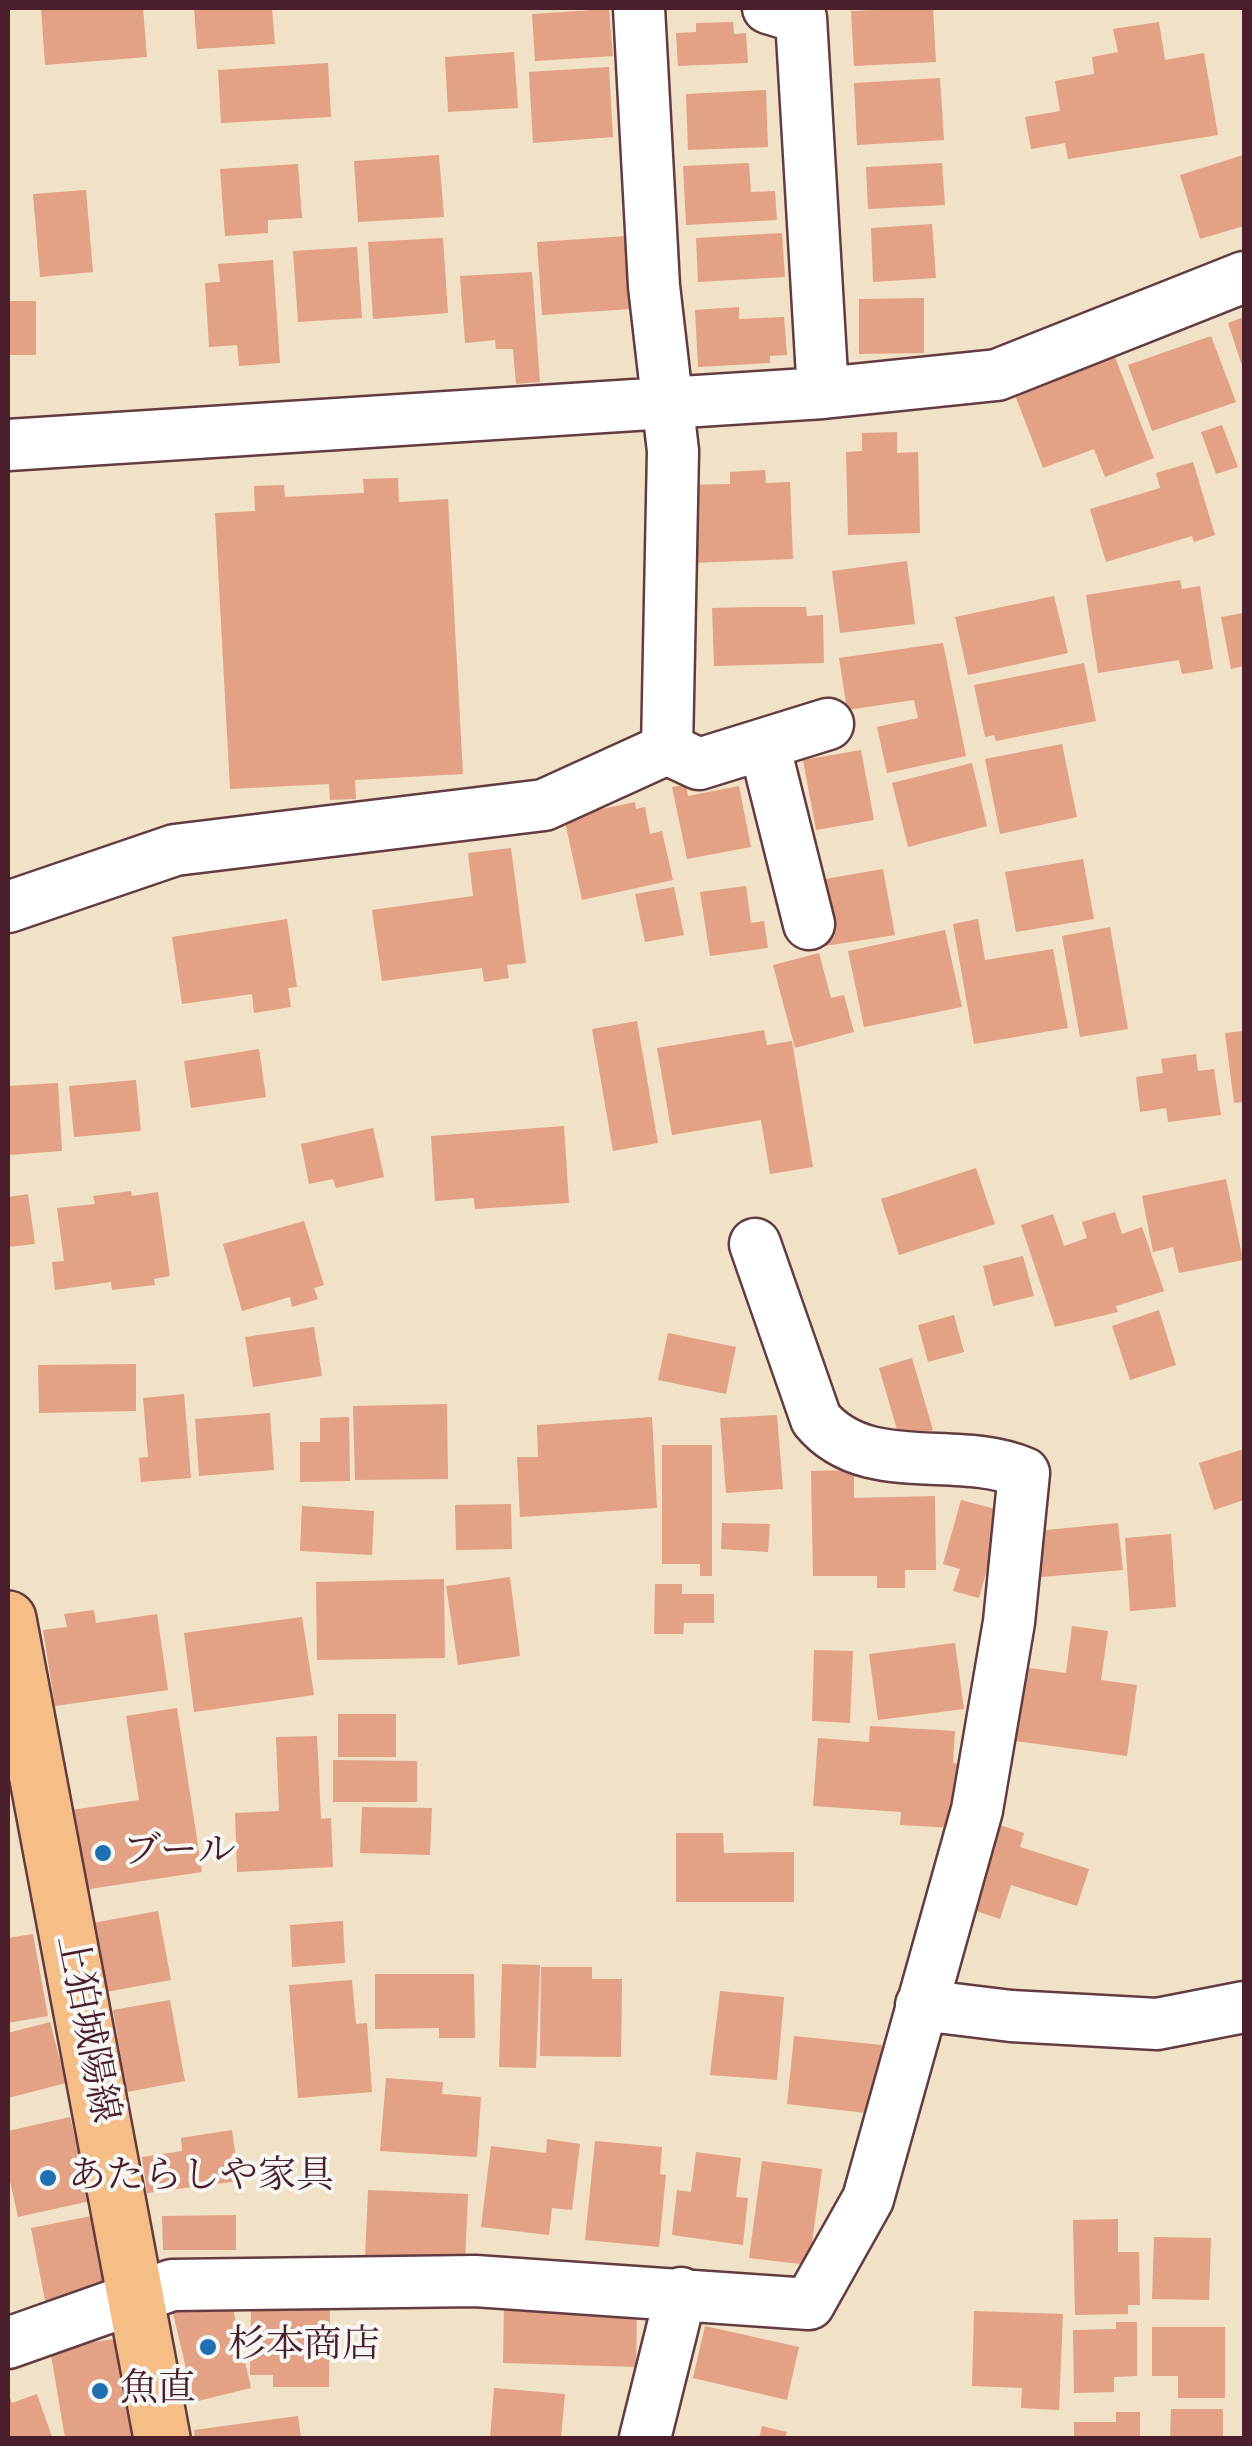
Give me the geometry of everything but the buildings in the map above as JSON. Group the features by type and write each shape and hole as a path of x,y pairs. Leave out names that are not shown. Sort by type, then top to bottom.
{"main road":[{"name":"上狛城陽線","path":"8,1619 162,2438"}],"street":[{"path":"640,8 654,286 673,451 667,749"},
{"path":"768,8 802,18 823,393"},
{"path":"8,446 823,393 997,375 1244,278"},
{"path":"8,907 175,850 544,804 667,749 699,764 828,724"},
{"path":"764,744 809,924"},
{"path":"8,2343 172,2285 474,2282 681,2292 809,2304 868,2199 977,1810 1009,1622 1024,1473 1002,1464 868,1453 833,1440 816,1419 755,1244"},
{"path":"922,2005 1011,2016 1157,2024 1244,2007"},
{"path":"646,2438 681,2292"}],"place":[{"name":"ブール","path":"103,1853"},
{"name":"あたらしや家具","path":"48,2178"},
{"name":"杉本商店","path":"208,2347"},
{"name":"魚直","path":"100,2391"}]}
